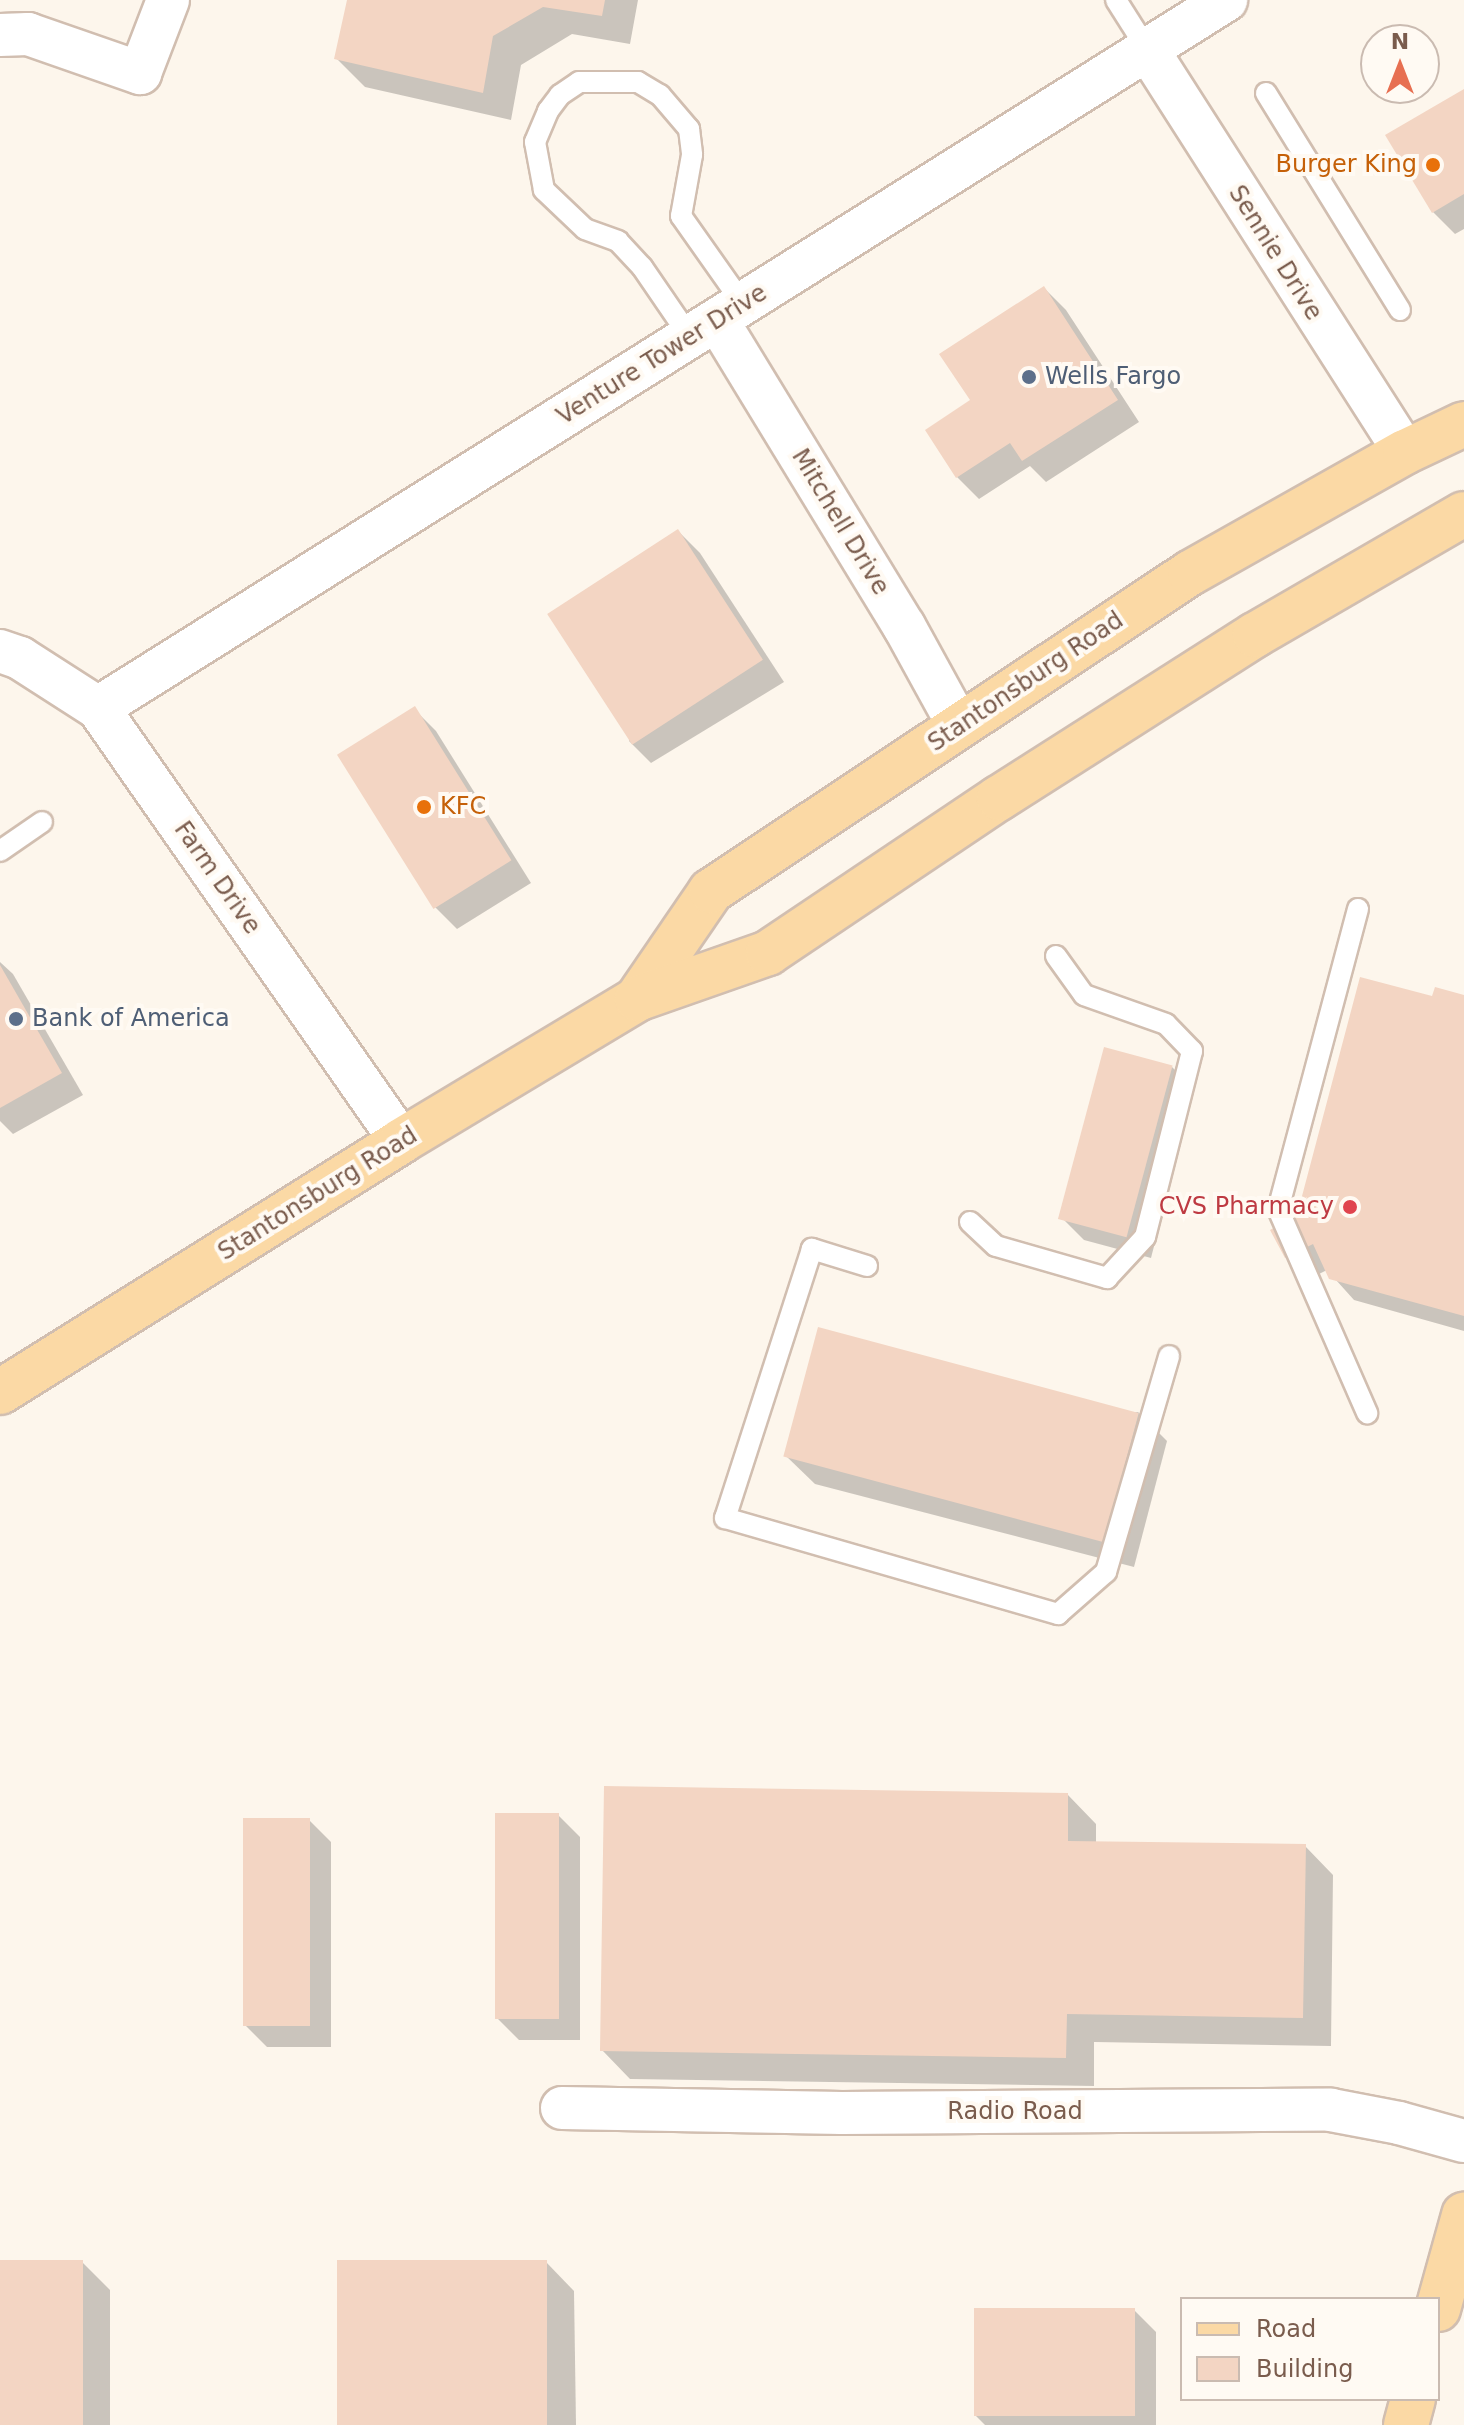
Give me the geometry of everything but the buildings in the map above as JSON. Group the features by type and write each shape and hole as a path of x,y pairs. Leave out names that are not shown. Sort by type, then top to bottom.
{"main road":[{"name":"Stantonsburg Road","path":"637,999 711,891 1190,573 1405,452 1464,424"},
{"name":"Stantonsburg Road","path":"0,1392 401,1141 637,999 768,953 999,798 1255,635 1464,514"},
{"path":"1440,2302 1464,2215"},
{"path":"1406,2425 1412,2401"}],"street":[{"path":"0,35 28,34 140,73 168,0"},
{"name":"Venture Tower Drive","path":"98,708 1149,52 1226,0"},
{"name":"Sennie Drive","path":"1149,52 1405,452"},
{"name":"Mitchell Drive","path":"717,321 904,626 959,726"},
{"name":"Farm Drive","path":"0,651 20,658 98,708 401,1141"},
{"name":"Radio Road","path":"562,2108 842,2113 1331,2110 1399,2123 1464,2141"}],"lane":[{"path":"1116,0 1149,52"},
{"path":"579,82 638,82 660,95 689,129 692,155 681,216 717,321 642,267 618,241 585,229 558,207 544,190 535,142 548,111 560,95 579,82"},
{"path":"1266,93 1400,310"},
{"path":"0,851 42,822"},
{"path":"1358,909 1278,1209 1367,1413"},
{"path":"970,1222 996,1246 1107,1278 1145,1237 1192,1051 1166,1024 1084,995 1056,956"},
{"path":"867,1266 812,1249 725,1518 1058,1614 1106,1572 1169,1356"}],"place":[{"name":"Burger King","path":"1433,165"},
{"name":"Wells Fargo","path":"1029,377"},
{"name":"KFC","path":"424,807"},
{"name":"Bank of America","path":"16,1019"},
{"name":"CVS Pharmacy","path":"1350,1207"}]}
